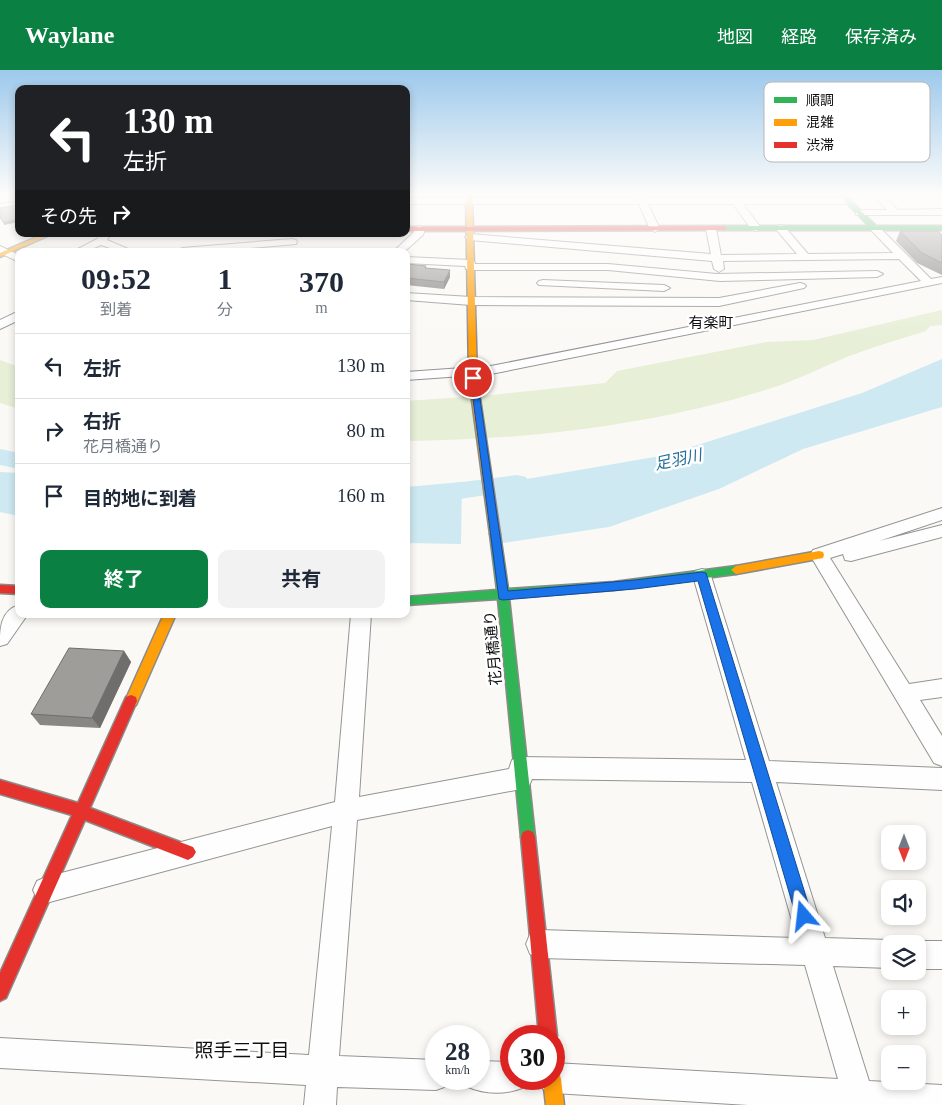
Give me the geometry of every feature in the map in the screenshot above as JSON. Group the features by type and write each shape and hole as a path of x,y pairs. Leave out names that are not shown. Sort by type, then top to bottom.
{"street":[{"path":"2,252 22,244"},
{"path":"218,248 264,244"},
{"name":"花月橋通り","path":"470,244 473,375 503,596 547,1025"},
{"path":"537,244 546,301"},
{"path":"562,244 718,258 902,256"},
{"path":"715,244 720,278 719,302 735,322"},
{"path":"794,244 805,257"},
{"path":"890,244 928,282"},
{"path":"605,286 613,249"},
{"path":"2,252 15,257"},
{"path":"854,257 896,289"},
{"path":"778,258 807,291 826,303"},
{"path":"410,260 470,265 608,267 720,278 877,274"},
{"path":"666,273 664,288 672,302"},
{"path":"410,376 473,375 942,280"},
{"path":"543,283 664,288"},
{"path":"410,296 471,301 719,302 807,291"},
{"path":"0,325 15,317"},
{"path":"0,325 15,331"},
{"path":"821,558 942,514"},
{"path":"410,601 503,596 635,585 821,558 942,531"},
{"path":"821,558 942,756"},
{"path":"702,576 859,1100"},
{"path":"0,589 15,590"},
{"path":"0,638 15,617"},
{"path":"0,992 168,618"},
{"path":"320,1105 361,618"},
{"path":"904,694 942,688"},
{"path":"46,890 346,811 520,773 761,771 942,780"},
{"path":"0,786 81,811 188,852"},
{"path":"540,944 881,954"},
{"path":"926,955 942,955"},
{"path":"0,1053 323,1071 425,1075"},
{"path":"565,1080 859,1100 942,1101"},
{"path":"554,1090 555,1105"}],"green space":[{"path":"942,310 942,325 930,326 926,331 857,353 798,379 736,399 643,420 596,427 500,437 410,441 410,401 492,395 605,383 617,371 767,342 813,340"},
{"path":"0,360 15,366 15,408 0,403"}],"water":[{"path":"942,359 942,407 803,449 719,489 609,527 496,544 487,486 666,455 862,393"},
{"path":"0,472 15,473 15,515 0,512"},
{"path":"462,482 461,544 410,543 410,487"}],"building":[{"path":"913,244 942,244 942,263 922,253"},
{"path":"410,264 426,266 425,268 450,270 444,282 410,278"},
{"path":"69,648 124,651 92,718 31,714"}],"waterway":[{"name":"足羽川","path":"0,457 15,460"},
{"name":"足羽川","path":"410,497 517,483"}],"traffic: fast":[{"path":"495,534 528,837"},
{"path":"410,601 614,586 736,570"}],"traffic: slow":[{"path":"16,248 25,244"},
{"path":"470,244 473,378 495,534"},
{"path":"0,255 15,249"},
{"path":"736,570 819,555"},
{"path":"131,701 168,618"},
{"path":"553,1090 555,1105"}],"traffic: jam":[{"path":"0,589 15,590"},
{"path":"0,992 131,701"},
{"path":"0,787 81,811 188,852"},
{"path":"528,837 547,1025"}],"district":[{"name":"有楽町","path":"711,323"},
{"name":"照手三丁目","path":"242,1050"}],"route":[{"path":"473,378 503,596 635,585 702,576 804,916"}]}
